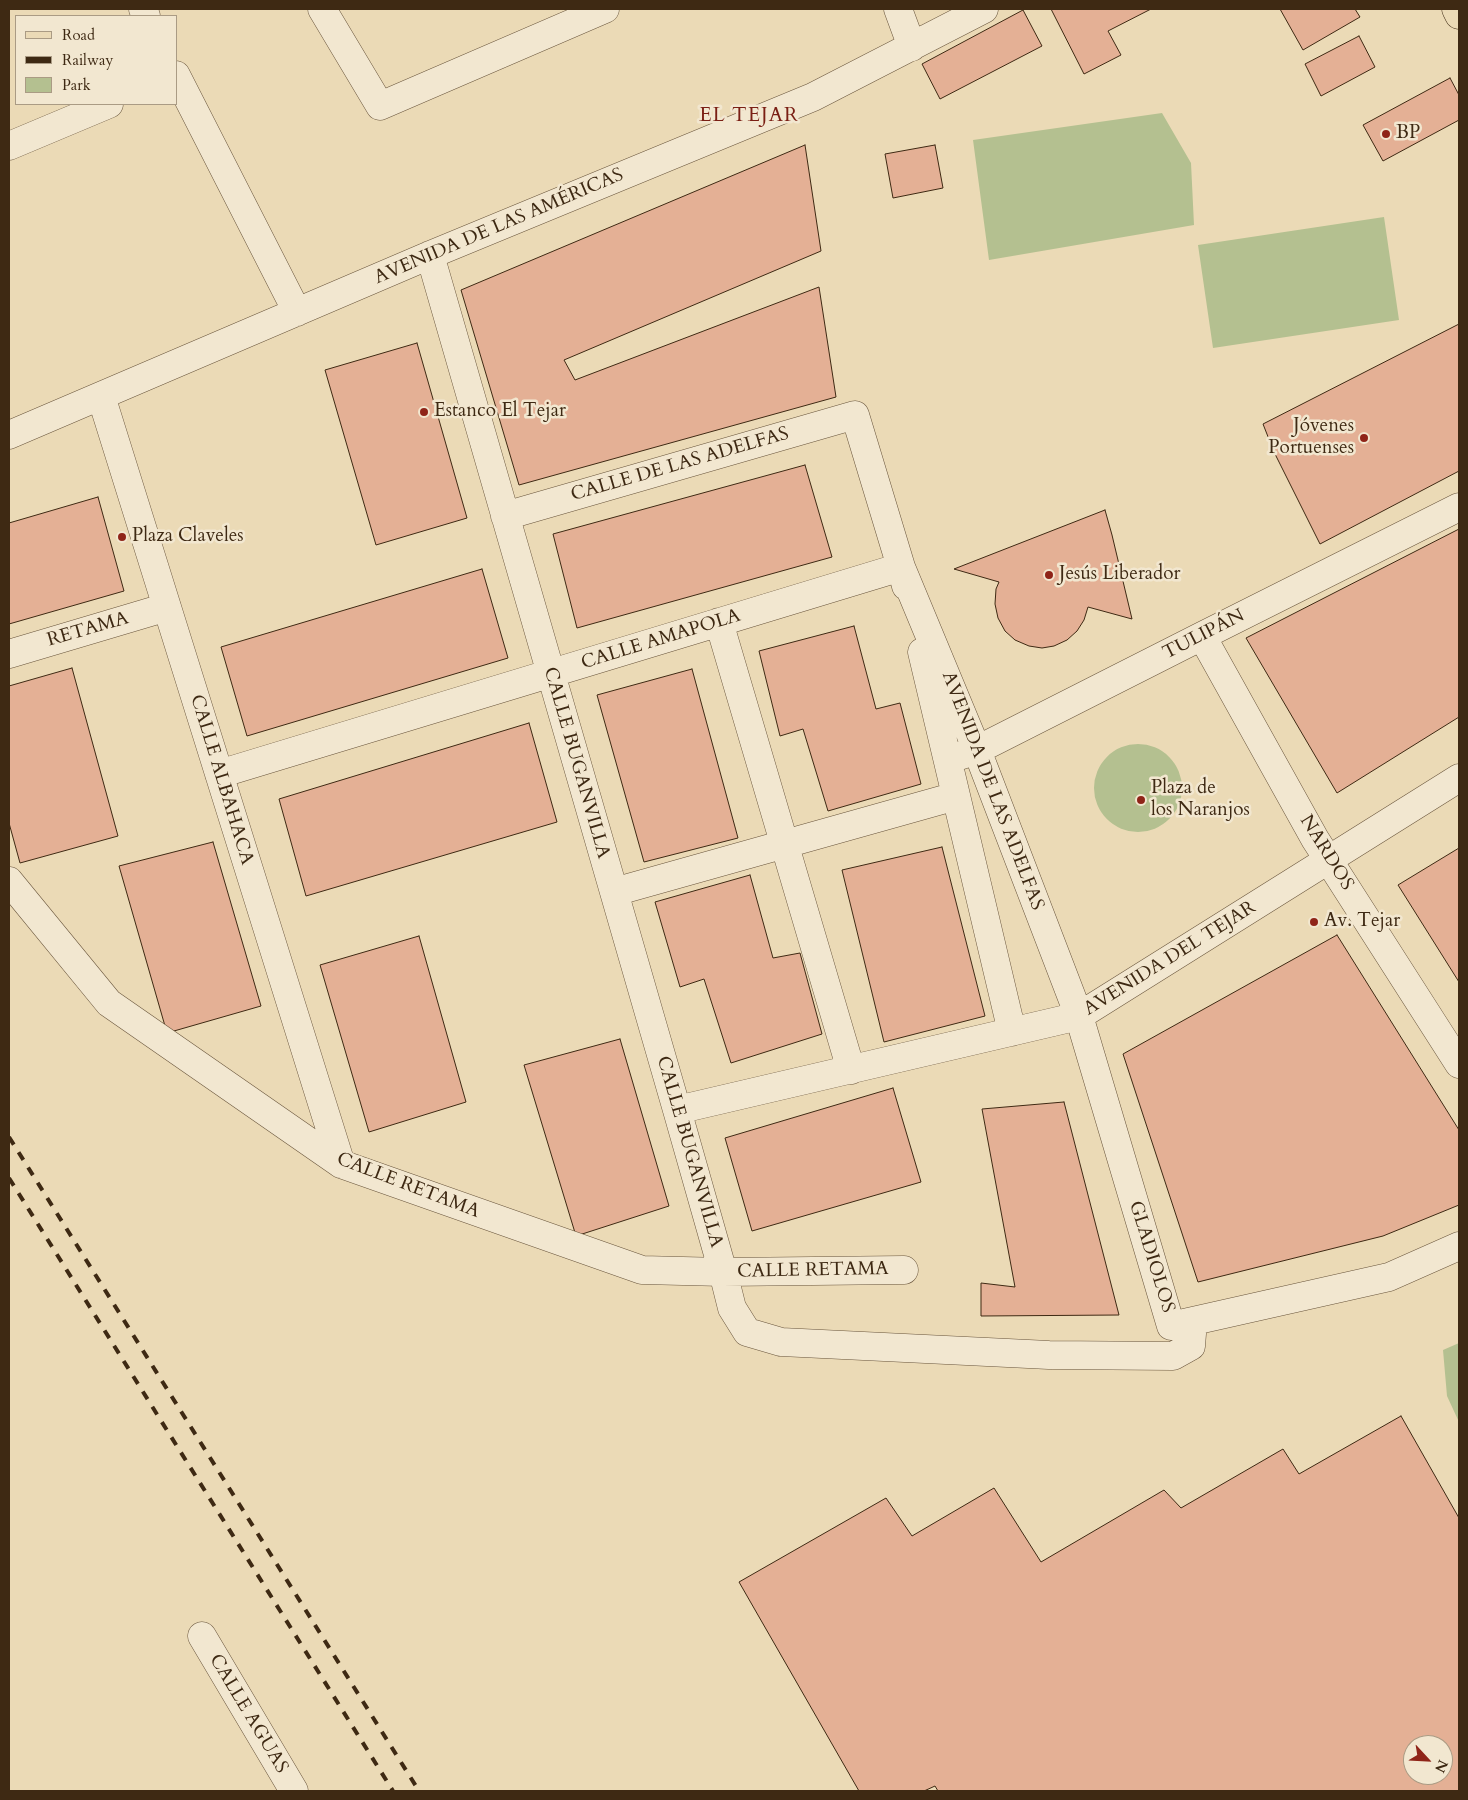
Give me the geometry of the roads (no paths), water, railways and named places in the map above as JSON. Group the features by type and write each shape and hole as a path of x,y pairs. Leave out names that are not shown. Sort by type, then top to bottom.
{"main road":[{"path":"1456,9 1459,15"}],"street":[{"path":"322,9 380,106 605,9"},
{"path":"898,9 912,47"},
{"name":"AVENIDA DE LAS AMÉRICAS","path":"9,435 430,255 813,98 984,9"},
{"path":"178,79 297,312"},
{"path":"9,146 107,105"},
{"name":"CALLE BUGANVILLA","path":"430,255 677,1110 732,1308 747,1332 781,1342 1049,1354 1173,1356 1191,1346 1193,1321"},
{"name":"CALLE ALBAHACA","path":"101,396 341,1164"},
{"name":"CALLE DE LAS ADELFAS","path":"505,516 855,415"},
{"name":"AVENIDA DE LAS ADELFAS","path":"855,415 901,567 1012,1032"},
{"name":"TULIPÁN","path":"948,760 977,750 1459,507"},
{"name":"AVENIDA DE LAS ADELFAS","path":"901,567 977,750 1079,1016"},
{"name":"CALLE AMAPOLA","path":"219,774 901,567"},
{"name":"RETAMA","path":"9,654 167,607"},
{"path":"719,622 851,1070"},
{"name":"NARDOS","path":"1202,636 1315,839 1459,1064"},
{"name":"AVENIDA DEL TEJAR","path":"677,1110 1079,1016 1459,778"},
{"path":"614,892 956,796"},
{"name":"CALLE RETAMA","path":"9,881 108,1003 341,1164 642,1270 723,1272 904,1270"},
{"name":"GLADIOLOS","path":"1079,1016 1171,1326 1390,1276 1459,1246"},
{"name":"CALLE AGUAS","path":"202,1636 294,1791"}],"railway":[{"path":"9,1137 419,1791"},
{"path":"9,1178 393,1791"}],"place":[{"name":"BP","path":"1386,134"},
{"name":"Estanco El Tejar","path":"424,412"},
{"name":"Jóvenes Portuenses","path":"1364,438"},
{"name":"Plaza Claveles","path":"122,537"},
{"name":"Jesús Liberador","path":"1049,575"},
{"name":"Plaza de los Naranjos","path":"1141,800"},
{"name":"Av. Tejar","path":"1314,922"}],"district":[{"name":"EL TEJAR","path":"749,116"}]}
